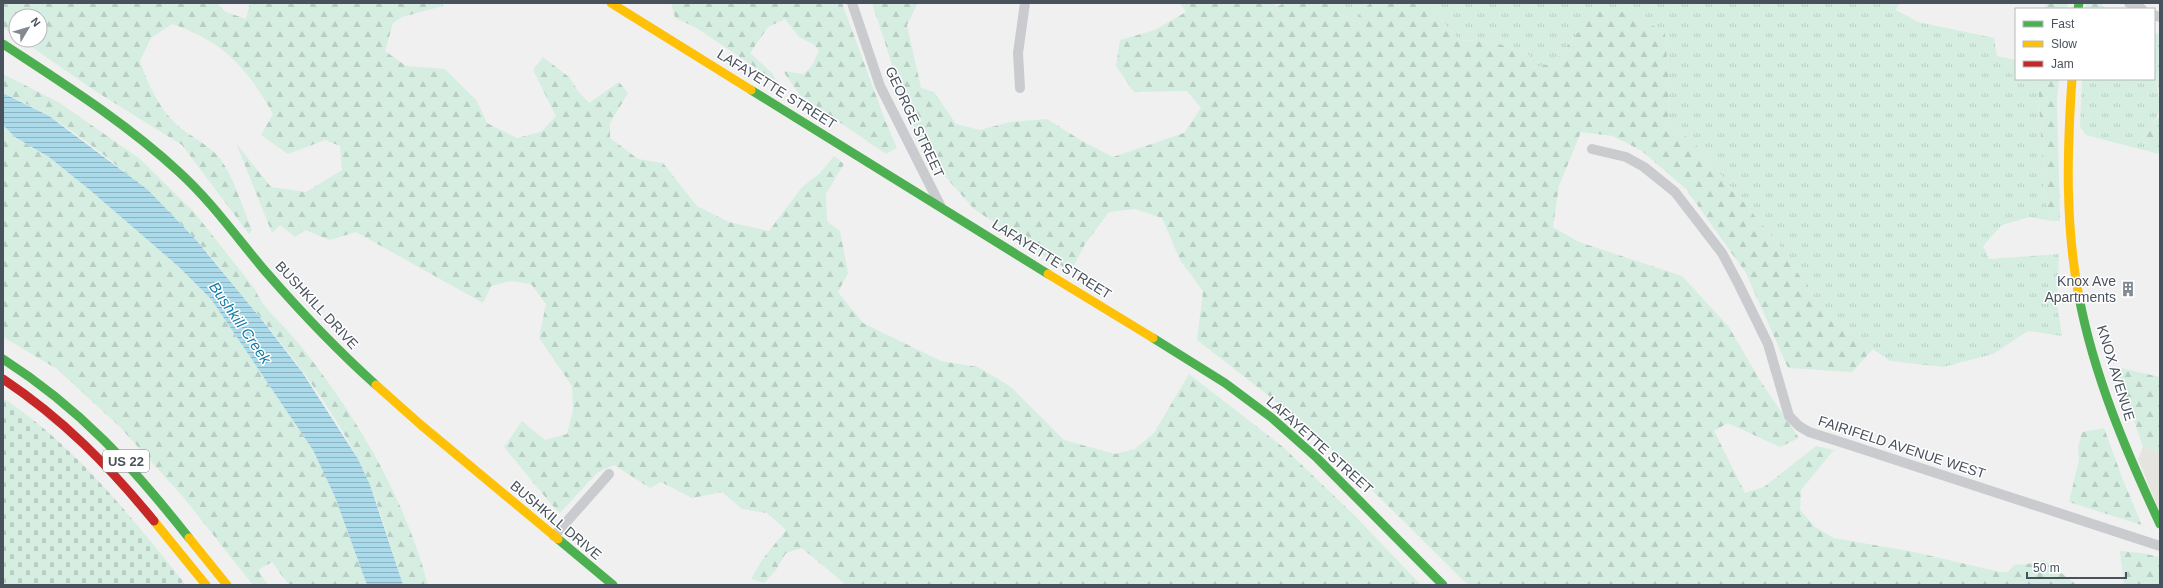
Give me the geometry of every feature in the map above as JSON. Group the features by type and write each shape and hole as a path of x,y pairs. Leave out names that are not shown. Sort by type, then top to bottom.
{"main road":[{"name":"LAFAYETTE STREET","path":"611,3 1225,383 1272,418 1317,458 1443,585"},
{"name":"BUSHKILL DRIVE","path":"3,44 126,126 179,172 206,199 287,295 356,367 421,425 613,585"},
{"name":"KNOX AVENUE","path":"2072,80 2068,132 2068,182 2072,249 2077,283 2095,359 2110,406 2129,456 2160,524"},
{"name":"US 22","path":"3,359 52,392 100,434 143,480 227,585"},
{"name":"US 22","path":"3,379 52,414 104,462 206,585"}],"street":[{"name":"GEORGE STREET","path":"852,3 880,86 940,207"},
{"path":"1020,88 1018,53 1025,3"},
{"path":"2129,3 2140,8"},
{"name":"FAIRIFELD AVENUE WEST","path":"1592,149 1626,157 1656,176 1684,202 1722,253 1768,344 1789,416 1799,426 1825,438 2160,546"},
{"path":"554,536 609,474"}],"shaded area":[{"path":"2143,447 2160,453 2160,513 2138,459"}],"green space":[{"path":"3,3 217,3 226,12 246,19 250,3 443,3 443,6 402,17 393,23 385,51 406,66 445,69 477,101 487,123 517,138 541,132 556,116 533,70 543,57 569,77 578,91 589,103 619,82 628,93 610,123 610,138 638,159 663,163 697,206 729,222 769,231 802,187 820,173 834,156 844,164 826,194 827,221 840,231 848,273 838,292 863,323 941,361 978,367 1011,387 1064,440 1115,454 1135,449 1154,433 1189,374 1283,447 1352,513 1421,585 846,585 802,548 786,553 776,570 764,583 751,579 762,560 786,530 767,513 742,509 722,492 692,498 661,482 650,488 614,465 597,473 560,513 504,447 522,421 545,440 567,434 573,410 572,386 539,338 546,304 531,284 510,281 491,286 483,303 356,232 330,240 305,230 295,237 280,225 272,233 236,143 271,187 306,192 342,170 340,146 325,140 288,154 261,135 273,114 253,83 232,58 220,48 190,31 172,24 151,38 140,61 152,91 170,118 186,132 211,149 223,163 235,186 252,230 249,234 182,145 92,89 33,48 48,48 48,8 8,8 8,31 3,28"},
{"path":"671,3 842,3 885,120 897,148 886,154 800,95 783,71 804,74 812,66 819,50 813,44 799,37 785,19 768,27 750,53 773,74 776,81 695,27 675,18"},
{"path":"872,3 918,3 907,25 921,88 934,92 956,124 980,130 1010,122 1047,119 1082,141 1113,157 1184,133 1201,108 1187,91 1134,92 1116,66 1120,40 1155,30 1186,12 1180,3 1270,3 1278,6 1285,3 1337,3 1337,12 1354,21 1370,3 1426,3 1459,40 1494,42 1529,55 1533,68 1553,63 1595,12 1631,12 1665,33 1669,83 1668,121 1697,146 1778,244 1828,317 1873,349 1852,372 1788,368 1746,273 1686,189 1642,151 1613,136 1581,132 1559,186 1553,227 1579,242 1682,276 1729,327 1759,379 1799,438 1780,447 1728,423 1714,431 1745,493 1764,487 1816,446 1834,450 1801,490 1800,510 1815,527 1834,538 1914,552 2000,572 2008,572 2014,565 2028,564 2044,560 2077,585 1468,585 1304,423 1197,340 1203,291 1180,260 1162,218 1135,209 1109,212 1085,244 1071,271 1044,256 974,209 937,167 918,136 907,110"},
{"path":"1337,3 1370,3 1355,21 1337,12"},
{"path":"1426,3 1899,3 1896,10 1918,22 1994,38 1997,56 2015,60 2015,80 2038,80 2044,198 2052,221 2029,217 2002,225 1983,246 1989,259 2059,254 2057,303 2062,336 2028,331 1993,354 1943,367 1890,361 1828,317 1778,244 1697,146 1668,121 1669,83 1665,33 1573,38 1553,63 1533,68 1529,55 1494,42 1459,40"},
{"path":"2046,3 2068,3 2067,8 2045,8"},
{"path":"2086,3 2102,3 2105,8 2085,8"},
{"path":"2155,32 2160,35 2160,91 2155,78"},
{"path":"3,74 60,103 140,159 194,212 255,289 262,302 302,347 352,417 397,498 409,527 428,585 403,585 372,489 346,437 320,396 291,356 209,255 177,220 107,157 55,120 29,105 3,93"},
{"path":"2038,80 2059,80 2057,100 2060,221 2052,221 2044,198"},
{"path":"2082,80 2155,80 2159,95 2159,109 2154,122 2142,137 2159,154 2086,135 2080,127"},
{"path":"2160,115 2160,155 2142,137"},
{"path":"3,125 15,137 49,157 91,191 179,267 211,299 313,450 335,497 367,585 289,585 272,562 258,570 268,585 253,585 184,498 120,427 57,369 3,337"},
{"path":"2116,367 2160,377 2160,453 2143,447"},
{"path":"3,398 30,417 79,461 123,508 186,585 3,585"},
{"path":"2104,428 2123,480 2142,525 2069,502 2079,460 2078,447 2082,432"},
{"path":"2120,551 2160,557 2160,585 2124,585"}],"water":[{"name":"Bushkill Creek","path":"3,93 49,116 148,190 197,241 262,320 302,372 358,459 370,485 403,585 367,585 335,497 313,450 211,299 179,267 91,191 49,157 15,137 3,125"}],"traffic: fast":[{"path":"2078,8 2079,3"},
{"path":"3,44 116,120 179,172 213,208 292,301 333,344 376,385"},
{"path":"751,90 1048,274"},
{"path":"2079,297 2093,356 2112,413 2160,524"},
{"path":"1153,338 1225,383 1272,418 1317,458 1443,585"},
{"path":"3,359 57,398 104,440 147,487 189,538"},
{"path":"558,539 613,585"}],"traffic: slow":[{"path":"611,3 751,90"},
{"path":"2072,80 2068,188 2071,242 2079,297"},
{"path":"1048,274 1153,338"},
{"path":"376,385 421,425 558,539"},
{"path":"154,521 206,585"},
{"path":"189,538 227,585"}],"traffic: jam":[{"path":"3,379 46,410 84,444 120,481 154,521"}],"place":[{"name":"Knox Ave Apartments","path":"2128,289"}]}
